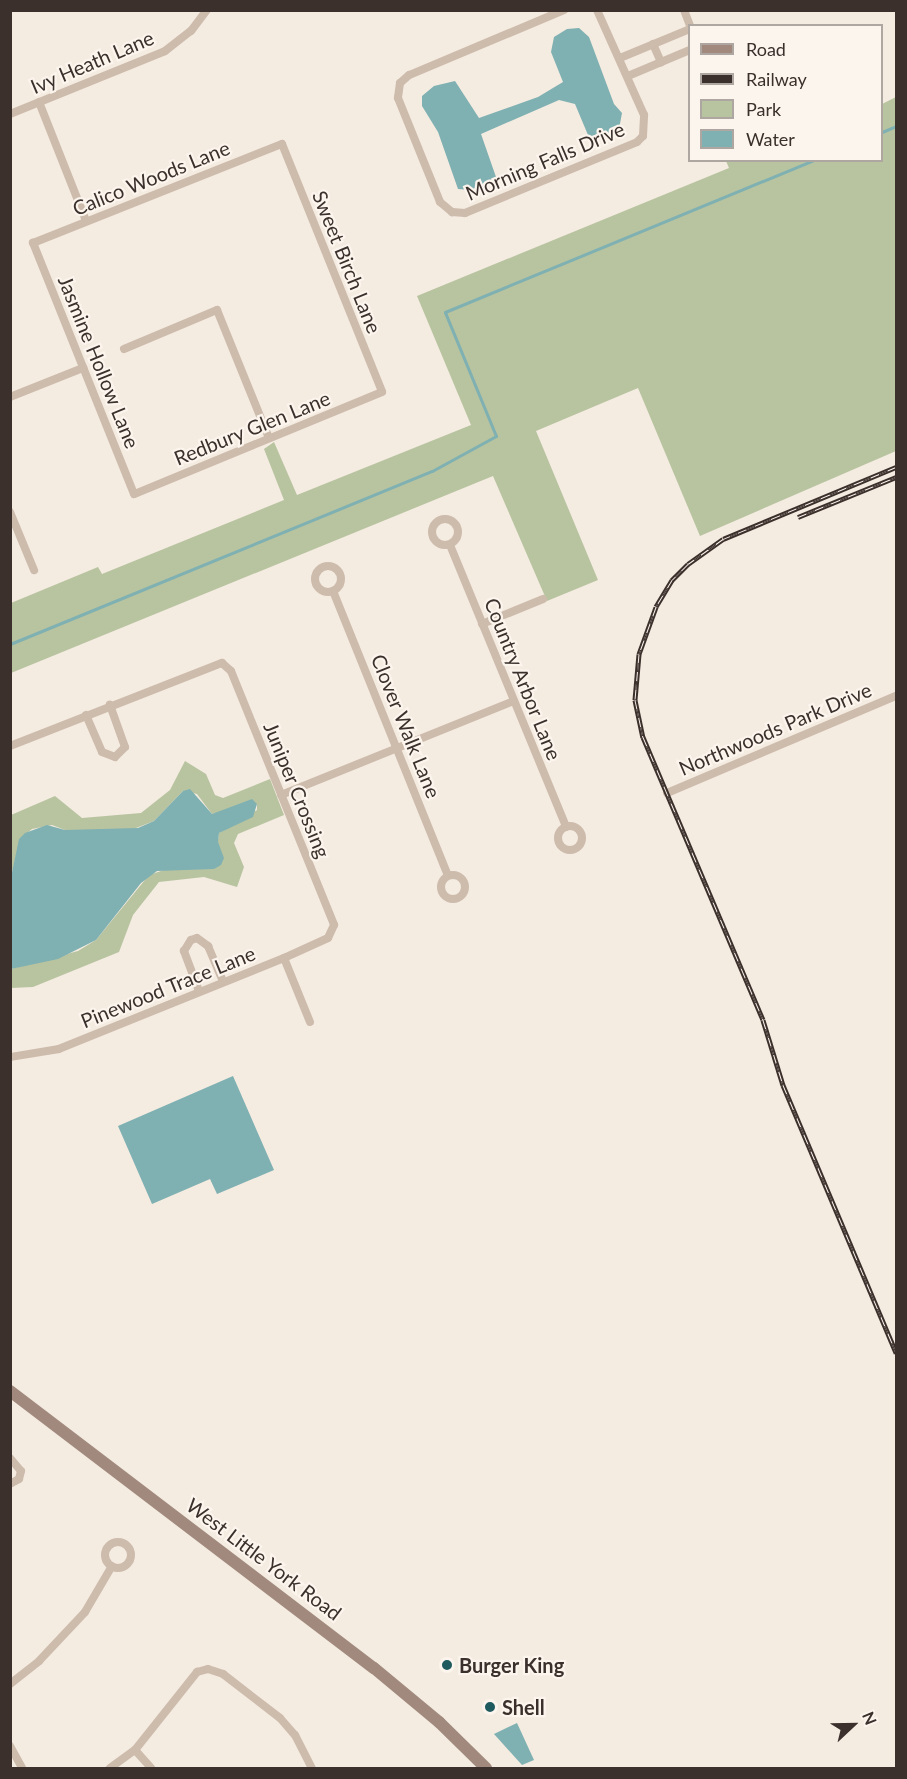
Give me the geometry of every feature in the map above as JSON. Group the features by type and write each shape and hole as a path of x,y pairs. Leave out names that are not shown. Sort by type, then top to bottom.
{"main road":[{"name":"West Little York Road","path":"10,1391 374,1668 439,1722 486,1768"}],"street":[{"name":"Ivy Heath Lane","path":"10,114 165,51 191,31 207,10"},
{"name":"Morning Falls Drive","path":"564,10 409,75 400,83 398,98 440,202 458,213 637,142 645,130 644,115 628,76"},
{"path":"597,10 628,76 688,51"},
{"path":"620,58 688,28"},
{"path":"653,44 661,62"},
{"path":"39,102 86,221"},
{"name":"Calico Woods Lane","path":"33,243 282,144"},
{"name":"Sweet Birch Lane","path":"282,144 382,392"},
{"name":"Jasmine Hollow Lane","path":"33,243 134,494"},
{"path":"124,349 217,310 269,438"},
{"path":"10,397 83,368"},
{"name":"Redbury Glen Lane","path":"134,494 382,392"},
{"path":"10,512 34,570"},
{"name":"Country Arbor Lane","path":"450,545 566,826"},
{"name":"Clover Walk Lane","path":"333,591 448,875"},
{"path":"482,624 543,599"},
{"name":"Juniper Crossing","path":"110,705 222,663 231,671 334,925 332,933"},
{"name":"Northwoods Park Drive","path":"667,793 897,696"},
{"path":"281,795 514,701"},
{"path":"10,746 110,705 125,747 115,757 102,752 86,715"},
{"name":"Pinewood Trace Lane","path":"10,1057 58,1049 284,958 332,933"},
{"path":"199,991 184,951 191,940 197,938 208,946 223,982"},
{"path":"284,958 310,1022"},
{"path":"10,1458 21,1471 19,1479 10,1484"},
{"path":"10,1684 39,1661 86,1612 112,1566"},
{"path":"110,1768 135,1750 197,1672 208,1669 223,1674 280,1718 295,1735 312,1768"},
{"path":"10,1746 22,1768"},
{"path":"135,1750 150,1768"}],"green space":[{"path":"896,97 896,451 700,536 638,388 536,431 598,580 547,601 493,476 11,673 11,603 98,567 102,574 284,500 264,449 274,442 297,495 471,425 417,296 729,168 726,162 883,162 883,104"},
{"path":"185,761 206,774 215,795 223,798 270,779 284,815 238,834 234,843 244,867 237,887 204,877 159,882 133,915 119,952 33,987 11,988 11,969 78,951 96,940 149,875 167,869 214,869 219,833 257,810 257,804 212,814 197,794 183,791 154,821 131,830 65,830 52,825 32,829 20,839 11,877 11,815 55,796 82,818 141,813 170,790"}],"water":[{"path":"579,28 589,37 614,104 622,113 619,129 597,139 588,135 575,104 559,100 481,134 496,177 471,190 458,189 438,132 422,106 422,96 434,86 455,81 479,118 538,97 563,82 551,52 554,37 567,29"},
{"path":"190,789 212,814 252,799 257,804 253,817 219,833 218,842 224,858 221,865 214,869 157,871 141,883 96,940 58,959 11,969 11,877 19,839 25,833 47,825 65,830 138,828 154,821 183,791"},
{"path":"233,1076 274,1170 217,1194 210,1179 152,1204 118,1126"},
{"path":"517,1723 534,1760 522,1765 494,1734"}],"waterway":[{"path":"883,132 896,126"},
{"path":"10,644 432,471 496,436 445,312 808,162"}],"railway":[{"path":"896,467 723,539 688,564 672,580 656,607 639,654 635,700 643,737 763,1020 783,1085 896,1353"},
{"path":"798,517 896,477"}],"place":[{"name":"Burger King","path":"447,1665"},
{"name":"Shell","path":"490,1707"}]}
